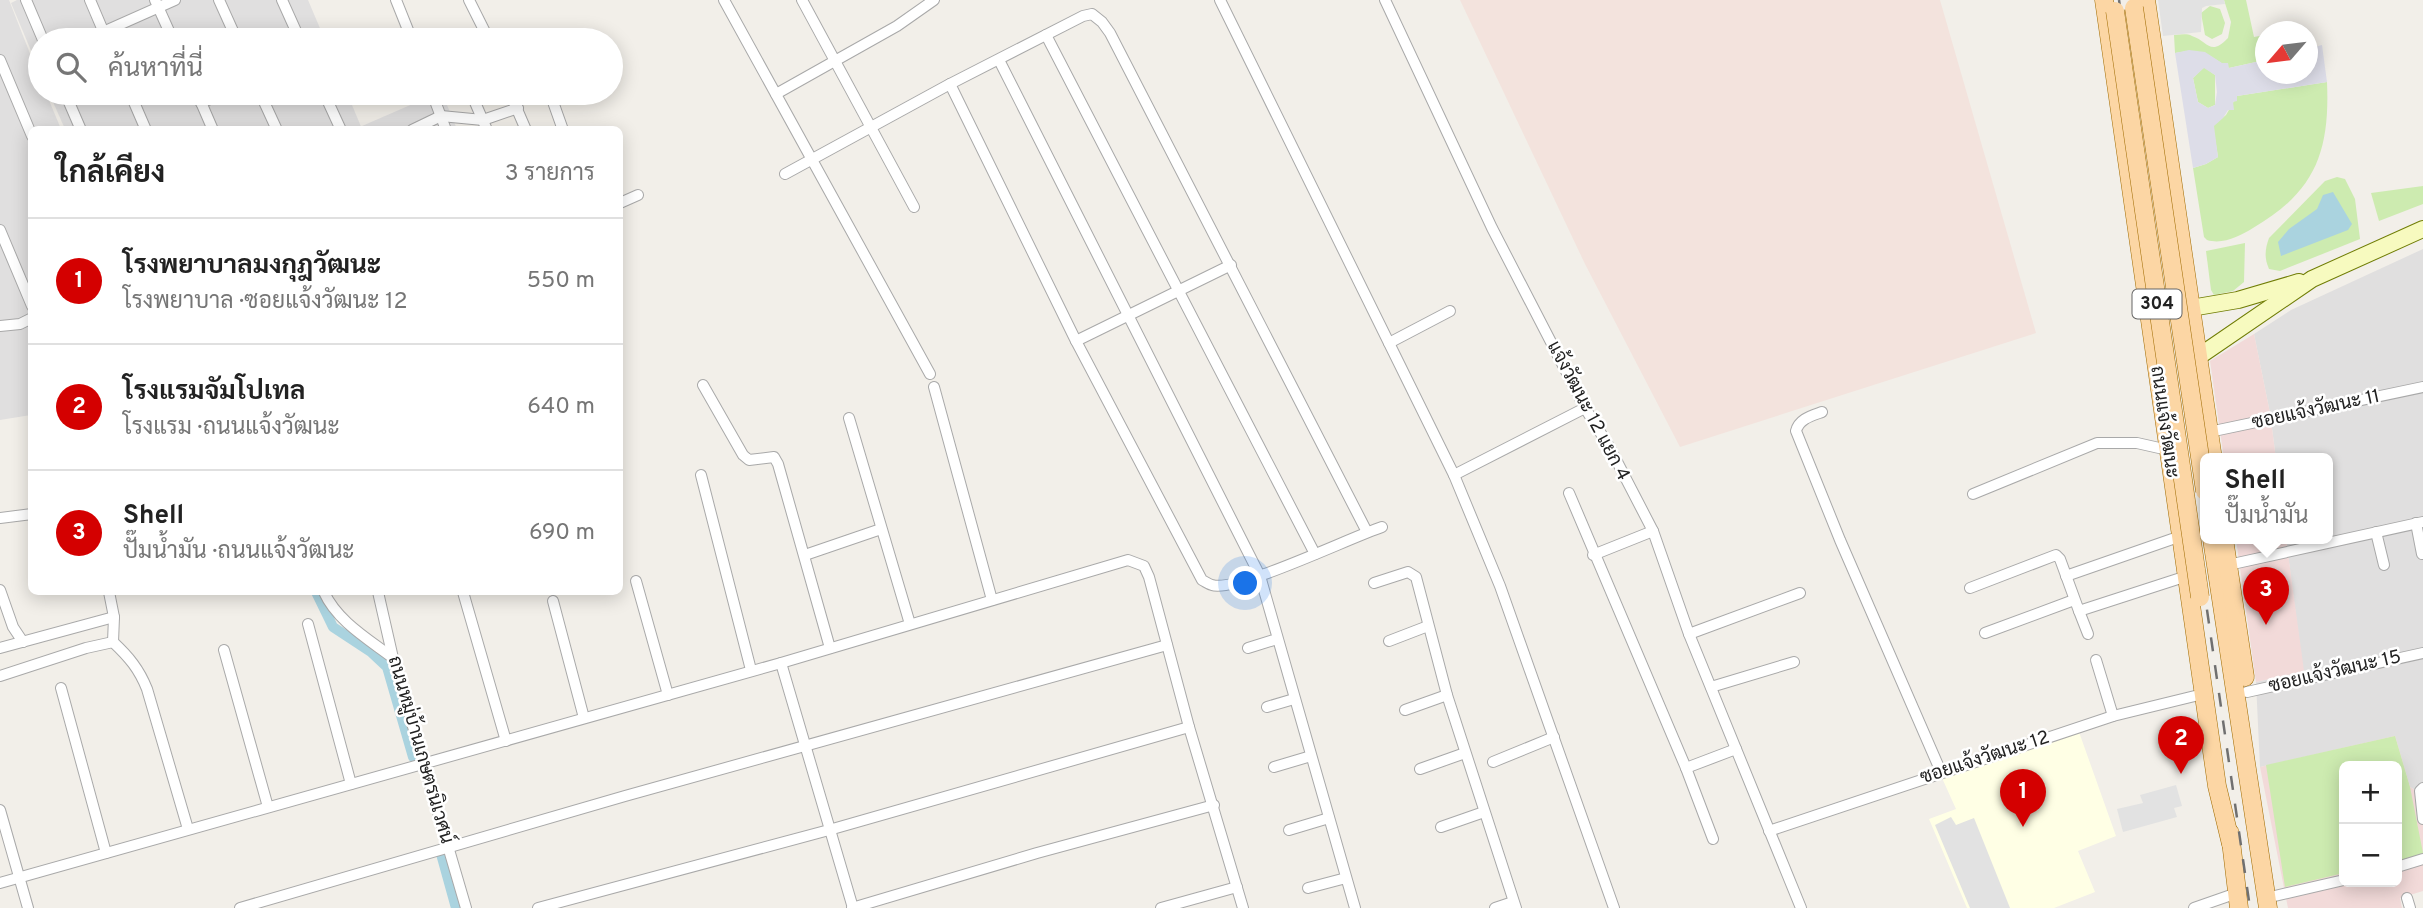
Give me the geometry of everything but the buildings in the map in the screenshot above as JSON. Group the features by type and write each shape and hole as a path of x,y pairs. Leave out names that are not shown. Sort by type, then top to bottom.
{"main road":[{"name":"ถนนแจ้งวัฒนะ","path":"2138,3 2184,259 2212,453"},
{"name":"ถนนแจ้งวัฒนะ","path":"2138,3 2200,455"},
{"name":"ถนนแจ้งวัฒนะ","path":"2111,4 2140,261 2217,786 2231,844"},
{"name":"ถนนแจ้งวัฒนะ","path":"2111,4 2200,597 2226,783 2238,900"},
{"path":"2140,261 2150,270 2166,276 2181,268 2184,259"},
{"path":"2148,315 2191,308"},
{"path":"2159,388 2165,377 2179,371 2194,372 2201,379"},
{"path":"2213,544 2267,903"},
{"path":"2225,544 2247,692 2252,793"}],"street":[{"path":"26,0 38,28"},
{"path":"90,0 102,28"},
{"path":"118,28 156,4 175,0"},
{"path":"219,0 232,28"},
{"path":"282,0 295,28"},
{"path":"396,0 407,28"},
{"path":"469,0 483,28"},
{"path":"724,0 930,374"},
{"path":"802,0 914,207"},
{"path":"1220,0 1454,475 1500,586 1614,908"},
{"name":"แจ้งวัฒนะ 12 แยก 4","path":"1385,0 1492,228 1585,408 1610,448 1653,531 1689,634 1801,908"},
{"path":"776,94 897,26 928,2"},
{"path":"156,4 167,28"},
{"path":"785,174 950,85 1091,14 1102,22 1110,33 1367,532"},
{"path":"1046,35 1315,554"},
{"path":"0,60 28,126"},
{"path":"999,60 1260,576 1355,908"},
{"path":"950,85 1076,341 1202,580 1212,586 1224,586 1260,576 1382,527"},
{"path":"70,105 79,126"},
{"path":"135,105 144,126"},
{"path":"202,105 211,126"},
{"path":"266,105 275,126"},
{"path":"330,105 339,126"},
{"path":"436,105 444,126"},
{"path":"476,105 485,125"},
{"path":"516,105 525,126"},
{"path":"554,105 562,126"},
{"path":"421,126 441,117 485,125 518,108"},
{"path":"623,202 638,195"},
{"path":"2191,308 2238,300 2312,279 2423,229"},
{"path":"0,230 28,296"},
{"path":"1076,341 1231,265"},
{"path":"2198,357 2312,279"},
{"path":"1389,343 1450,311"},
{"path":"0,326 20,324 28,320"},
{"path":"703,385 743,455 749,460 774,457 805,555 830,648"},
{"path":"934,387 992,600"},
{"name":"ซอยแจ้งวัฒนะ 11","path":"2209,432 2423,387"},
{"path":"1454,475 1585,408"},
{"path":"1822,412 1804,419 1797,425 1796,431 1840,540 1941,772"},
{"path":"849,418 910,624"},
{"path":"1973,495 2097,443 2137,443 2168,450"},
{"path":"701,475 751,670"},
{"path":"1569,493 1593,555 1686,768 1713,839"},
{"path":"0,518 28,514"},
{"path":"2333,542 2420,522 2422,554"},
{"path":"805,555 881,529"},
{"path":"1593,555 1653,531"},
{"path":"2376,532 2384,565"},
{"path":"2066,576 2181,536"},
{"path":"2228,565 2322,544"},
{"path":"1970,588 2056,555 2060,559 2088,634"},
{"path":"0,883 781,663 1128,560 1144,566 1149,577 1189,727 1243,908"},
{"path":"1374,583 1408,572 1416,577 1447,695 1514,905 1495,908"},
{"path":"2079,611 2187,576"},
{"path":"636,581 667,695"},
{"path":"0,590 13,627 23,642"},
{"path":"1689,634 1800,593"},
{"path":"110,595 114,617 113,642"},
{"path":"326,595 341,617 393,658"},
{"name":"ถนนหมู่บ้านเกษตรนิเวศน์","path":"380,595 393,658 466,908"},
{"path":"464,595 506,741"},
{"path":"1985,634 2074,600"},
{"path":"553,601 584,718"},
{"path":"0,648 114,617"},
{"path":"308,624 351,784"},
{"path":"1389,641 1428,626"},
{"path":"1248,648 1277,639"},
{"path":"0,676 113,642"},
{"path":"113,642 129,656 147,689 188,830"},
{"path":"240,908 625,796 1167,645"},
{"path":"224,650 268,807"},
{"name":"ซอยแจ้งวัฒนะ 15","path":"2247,692 2423,653"},
{"path":"2096,660 2113,716"},
{"path":"1711,687 1794,662"},
{"path":"781,663 853,908 1037,853 1214,805"},
{"path":"61,688 106,853"},
{"name":"ซอยแจ้งวัฒนะ 12","path":"1769,831 2113,716 2203,694"},
{"path":"1405,710 1447,695"},
{"path":"1267,707 1294,699"},
{"path":"538,908 829,830 1189,727"},
{"path":"1493,762 1554,737"},
{"path":"1686,768 1736,748"},
{"path":"1420,769 1465,753"},
{"path":"1274,767 1311,757"},
{"path":"2423,788 2420,791 2420,801 2423,818"},
{"path":"0,810 28,908"},
{"path":"1440,827 1484,812"},
{"path":"1289,830 1329,818"},
{"path":"2402,865 2423,859"},
{"path":"1308,888 1346,878"},
{"path":"2267,903 2339,881"},
{"path":"1161,908 1237,887"},
{"path":"2194,908 2238,900"}],"shaded area":[{"path":"0,0 9,0 28,48 28,105 51,105 60,126 28,126 28,415 0,420"},
{"path":"17,0 308,0 320,28 28,28 28,43 11,3"},
{"path":"1460,0 1940,0 2036,333 1680,447 1585,264"},
{"path":"2158,0 2224,0 2225,4 2202,8 2201,32 2163,36"},
{"path":"2322,45 2327,82 2318,83 2318,46"},
{"path":"2189,50 2205,52 2222,63 2228,63 2229,68 2255,62 2255,84 2314,84 2237,96 2237,101 2233,102 2234,110 2228,110 2214,126 2218,157 2193,168 2175,53","holes":["2204,68 2215,75 2215,105 2208,108 2198,102 2193,78"]},
{"path":"54,105 352,105 361,126 64,126"},
{"path":"410,105 447,105 456,126 362,126"},
{"path":"2423,249 2423,794 2410,787 2395,736 2260,767 2256,682 2303,671 2287,544 2333,544 2333,453 2275,453 2254,334 2291,310"},
{"path":"2254,334 2275,453 2223,453 2210,361"},
{"path":"2237,544 2287,544 2304,671 2256,682"},
{"path":"2079,732 2116,836 2078,851 2095,892 2054,908 1967,908 1929,819 1956,809 1942,778"},
{"path":"2395,736 2410,787 2423,795 2423,891 2400,898 2402,908 2288,908 2260,767"},
{"path":"2176,785 2182,806 2174,808 2177,817 2123,832 2117,809 2143,803 2140,795"},
{"path":"1951,817 1956,825 1974,818 2010,908 1970,908 1935,825"}],"green space":[{"path":"2224,0 2246,0 2255,37 2255,62 2229,68 2204,53 2175,53 2174,35 2190,35 2213,47 2228,38 2231,22"},
{"path":"2210,6 2220,9 2225,23 2222,34 2212,39 2205,35 2201,13"},
{"path":"2204,67 2215,75 2215,105 2208,108 2198,102 2193,78"},
{"path":"2327,82 2325,129 2314,168 2304,184 2291,200 2248,231 2225,241 2207,240 2204,237 2193,168 2218,157 2213,126 2226,115 2237,96"},
{"path":"2337,177 2345,179 2355,199 2360,239 2280,271 2269,269 2266,254 2269,238 2325,181"},
{"path":"2423,186 2423,204 2379,221 2371,193"},
{"path":"2245,243 2244,282 2233,291 2214,295 2206,251"},
{"path":"2395,736 2410,787 2423,853 2402,860 2402,761 2339,761 2339,874 2285,887 2266,765"}],"water":[{"path":"2333,192 2352,224 2348,230 2281,256 2278,242 2289,229 2317,209 2323,195"}],"waterway":[{"path":"317,595 333,627 371,652 387,667 413,757"},
{"path":"441,854 456,908"}],"railway":[{"path":"2119,0 2250,908"}],"place":[{"name":"Shell","path":"2266,625"},
{"name":"โรงแรมจัมโปเทล","path":"2181,774"},
{"name":"โรงพยาบาลมงกุฎวัฒนะ","path":"2023,827"}]}
